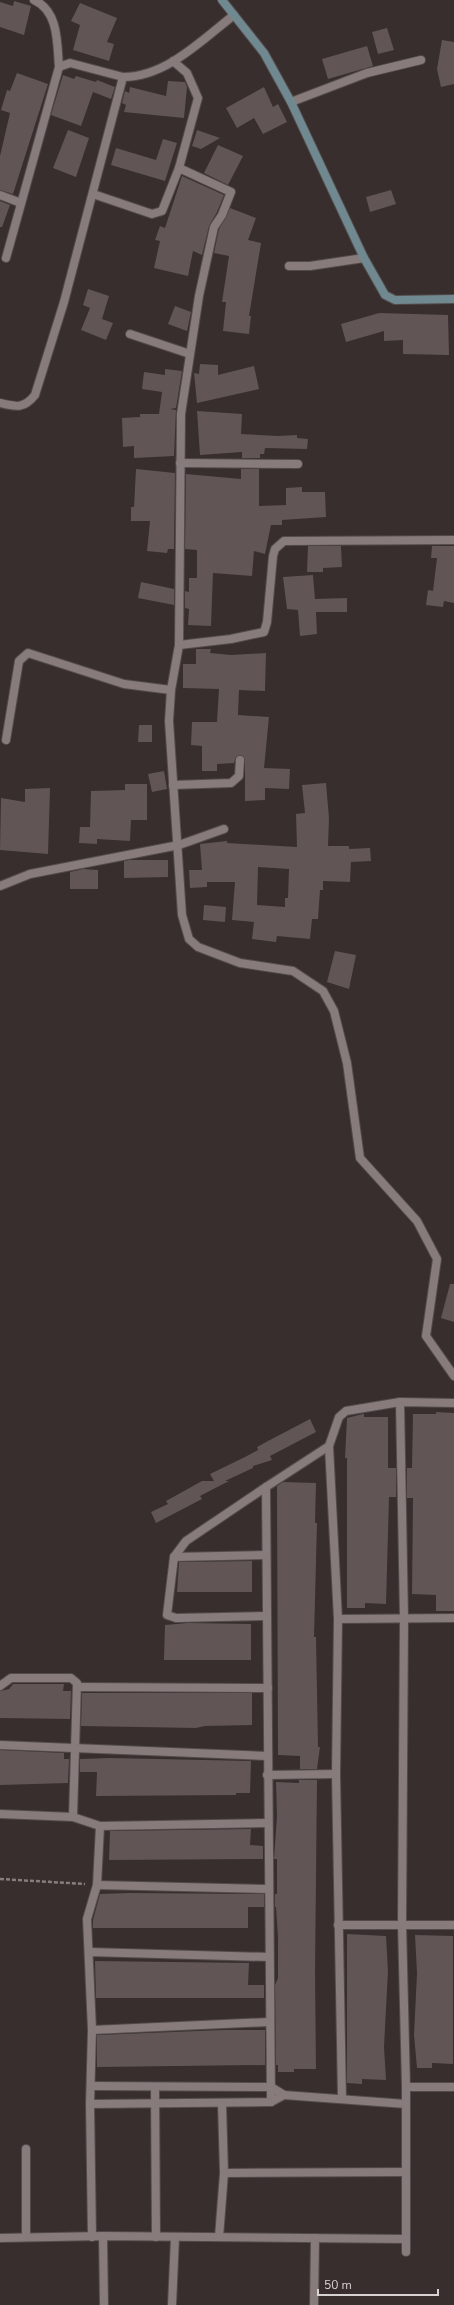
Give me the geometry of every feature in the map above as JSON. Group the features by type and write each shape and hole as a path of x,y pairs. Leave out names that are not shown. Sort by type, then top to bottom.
{"street":[{"path":"6,258 59,67 55,25 50,15 34,0"},
{"path":"222,0 264,53 291,102 364,258 385,296 402,300 454,299"},
{"path":"59,67 70,63 123,77 138,77 166,66 234,15"},
{"path":"291,102 367,73 421,60"},
{"path":"93,194 152,214 162,211 179,168 198,98 187,73 173,61"},
{"path":"0,403 16,407 30,402 35,395 64,302 123,77"},
{"path":"179,168 231,192 222,215 214,227 199,296 181,414 179,645 171,690 169,721 182,915 189,939 198,947 240,963 293,971 323,991 334,1011 347,1062 360,1158 417,1221 437,1259 426,1336 454,1376"},
{"path":"0,195 21,203"},
{"path":"289,266 310,266 364,258"},
{"path":"130,334 190,354"},
{"path":"180,463 298,464"},
{"path":"179,645 231,639 264,632 268,622 273,556 275,549 284,541 454,540"},
{"path":"6,740 19,661 28,653 124,684 171,690"},
{"path":"173,785 231,783 239,776 240,760"},
{"path":"0,886 30,874 178,845 224,829"},
{"path":"342,2099 336,1774 338,1619 329,1446 340,1417 346,1411 400,1402 454,1403"},
{"path":"400,1402 404,1618 402,1924 406,2087 406,2252"},
{"path":"266,1616 167,1615 174,1558 186,1541 329,1446"},
{"path":"266,1487 269,2022 272,2102"},
{"path":"174,1558 266,1555"},
{"path":"338,1619 454,1618"},
{"path":"0,1686 11,1678 71,1678 77,1683 73,1816"},
{"path":"77,1687 268,1688"},
{"path":"0,1745 268,1756"},
{"path":"267,1775 336,1774"},
{"path":"0,1814 73,1816 100,1826 268,1823"},
{"path":"92,2237 90,2104 92,2030 87,1919 97,1885 100,1826"},
{"path":"97,1885 268,1889"},
{"path":"338,1925 454,1925"},
{"path":"89,1952 269,1957"},
{"path":"92,2030 269,2022"},
{"path":"91,2086 271,2087 284,2095 406,2104"},
{"path":"155,2087 156,2237"},
{"path":"406,2087 454,2087"},
{"path":"90,2104 222,2104 272,2102 284,2095"},
{"path":"219,2237 224,2173 222,2104"},
{"path":"26,2149 26,2237"},
{"path":"224,2173 406,2172"},
{"path":"103,2236 104,2305"},
{"path":"0,2238 103,2236 175,2238 405,2239"},
{"path":"172,2305 175,2238"},
{"path":"314,2305 315,2238"}],"path":[{"path":"0,1879 97,1885"}],"building":[{"path":"14,1 31,6 24,35 0,27 0,2 13,6"},
{"path":"80,3 117,18 107,42 114,44 109,61 73,50 80,25 71,21"},
{"path":"387,28 394,50 378,54 372,32"},
{"path":"442,40 454,42 454,84 441,87 437,69"},
{"path":"367,46 373,66 328,79 322,59"},
{"path":"17,73 48,84 13,194 0,190 0,156 10,113 1,110 7,90 10,91"},
{"path":"63,75 74,79 76,76 96,82 97,80 115,87 111,99 93,92 81,126 51,115"},
{"path":"168,81 185,82 187,87 184,118 124,112 126,105 122,103 125,91 129,93 130,87 166,96"},
{"path":"264,87 273,107 278,104 287,122 263,134 254,118 237,128 226,108"},
{"path":"68,130 89,138 76,177 53,168"},
{"path":"197,130 220,138 201,149 192,146"},
{"path":"163,139 177,143 165,181 111,165 116,148 156,160"},
{"path":"218,145 243,156 228,185 204,173"},
{"path":"182,176 224,195 209,226 202,255 193,251 188,276 154,268 160,241 155,240 160,226 165,228"},
{"path":"391,190 396,204 370,212 366,197"},
{"path":"0,201 10,205 2,227 0,227"},
{"path":"230,208 256,218 248,240 261,243 249,316 251,316 249,334 223,331 226,302 222,302 229,256 214,253 219,229"},
{"path":"88,289 109,296 102,319 113,323 106,340 81,330 90,308 83,305"},
{"path":"175,306 191,312 187,331 168,324"},
{"path":"379,313 448,315 449,355 403,354 403,340 384,341 384,331 346,342 341,324"},
{"path":"200,364 218,365 218,375 254,366 259,389 197,403 194,373 199,374"},
{"path":"165,369 182,371 176,408 170,409 176,410 174,456 134,458 134,446 123,447 122,418 140,417 140,414 159,414 162,392 142,389 144,372 165,375"},
{"path":"197,411 242,414 241,434 278,436 297,435 297,438 308,439 307,449 265,448 264,454 260,454 260,458 242,458 242,452 200,455"},
{"path":"136,469 175,473 174,549 168,549 167,553 147,551 150,521 131,521 131,507 134,507"},
{"path":"241,469 259,469 259,506 286,505 286,488 302,487 302,492 325,492 326,517 282,520 282,525 271,525 265,554 254,551 252,576 213,573 211,626 188,625 189,609 185,608 185,591 189,592 189,578 197,578 197,550 185,549 186,474 241,479"},
{"path":"308,546 341,546 342,567 323,568 323,572 307,572"},
{"path":"432,546 454,546 454,603 444,601 443,607 426,605 428,590 433,591 437,558 431,558"},
{"path":"313,575 315,599 347,598 347,612 316,612 317,634 300,636 298,610 287,609 283,577"},
{"path":"141,582 174,589 174,605 138,598"},
{"path":"196,649 211,649 210,653 231,655 266,653 265,691 239,690 238,715 269,717 264,768 290,769 289,789 265,788 265,800 245,801 245,760 241,755 236,757 234,763 217,764 217,771 202,771 202,746 191,745 192,722 217,722 219,689 183,688 183,664 196,664"},
{"path":"139,725 152,725 152,742 138,742"},
{"path":"164,771 167,789 152,792 148,774"},
{"path":"326,783 329,818 328,846 349,846 349,849 370,848 371,861 351,862 350,882 323,881 323,890 320,890 318,919 312,919 310,939 277,936 276,942 252,939 254,922 232,920 235,882 207,882 207,887 190,888 189,870 202,870 200,844 227,841 227,843 297,847 296,814 305,813 302,785","holes":["258,867 289,869 288,898 285,898 285,907 257,905"]},
{"path":"125,784 147,784 147,820 131,820 130,841 97,839 97,844 79,843 80,827 90,827 91,791 125,790"},
{"path":"50,788 48,854 0,850 1,798 25,802 25,789"},
{"path":"168,860 168,877 124,878 124,861"},
{"path":"83,869 98,870 98,889 70,889 70,872"},
{"path":"204,905 226,907 225,922 203,920"},
{"path":"335,951 356,955 349,989 327,982"},
{"path":"450,1284 454,1284 454,1322 441,1318"},
{"path":"436,1412 454,1413 454,1611 436,1611 436,1595 412,1594 413,1498 407,1498 407,1468 412,1468 413,1414 436,1414"},
{"path":"364,1414 364,1417 388,1417 388,1468 396,1468 396,1497 389,1497 386,1604 365,1603 365,1608 347,1608 347,1458 345,1458 347,1418"},
{"path":"310,1419 316,1432 270,1456 272,1460 253,1466 253,1468 225,1481 229,1481 200,1496 202,1499 156,1523 151,1512 168,1504 166,1501 202,1481 214,1481 210,1474 258,1450 257,1447"},
{"path":"283,1482 316,1483 315,1523 317,1523 314,1637 316,1637 318,1747 320,1747 317,1769 300,1769 300,1756 278,1755 277,1486"},
{"path":"252,1561 252,1592 177,1592 179,1562"},
{"path":"188,1623 251,1624 251,1660 164,1660 165,1625"},
{"path":"13,1684 64,1684 63,1691 71,1691 70,1719 0,1718 0,1691 9,1689"},
{"path":"82,1693 252,1693 252,1725 205,1726 196,1728 81,1726"},
{"path":"0,1750 64,1753 64,1759 69,1759 68,1783 0,1785"},
{"path":"110,1758 251,1761 250,1793 236,1793 236,1795 96,1796 97,1772 80,1772 80,1759"},
{"path":"299,1780 317,1780 315,1973 316,2069 294,2069 294,2072 278,2072 278,2065 276,2065 275,1985 278,1978 278,1937 275,1907 275,1894 277,1894 277,1859 274,1859 277,1816 276,1782 299,1783"},
{"path":"251,1829 250,1845 263,1846 263,1859 109,1860 110,1831"},
{"path":"100,1894 264,1894 264,1907 248,1907 248,1928 93,1928 93,1920"},
{"path":"347,1934 386,1936 388,1971 384,2047 386,2080 362,2079 362,2084 347,2083"},
{"path":"415,1935 453,1936 453,2064 432,2063 432,2068 417,2068 414,2035 417,1973"},
{"path":"95,1961 249,1963 248,1985 264,1985 264,1998 96,1998"},
{"path":"224,2030 265,2030 265,2065 97,2067 97,2035"}]}
